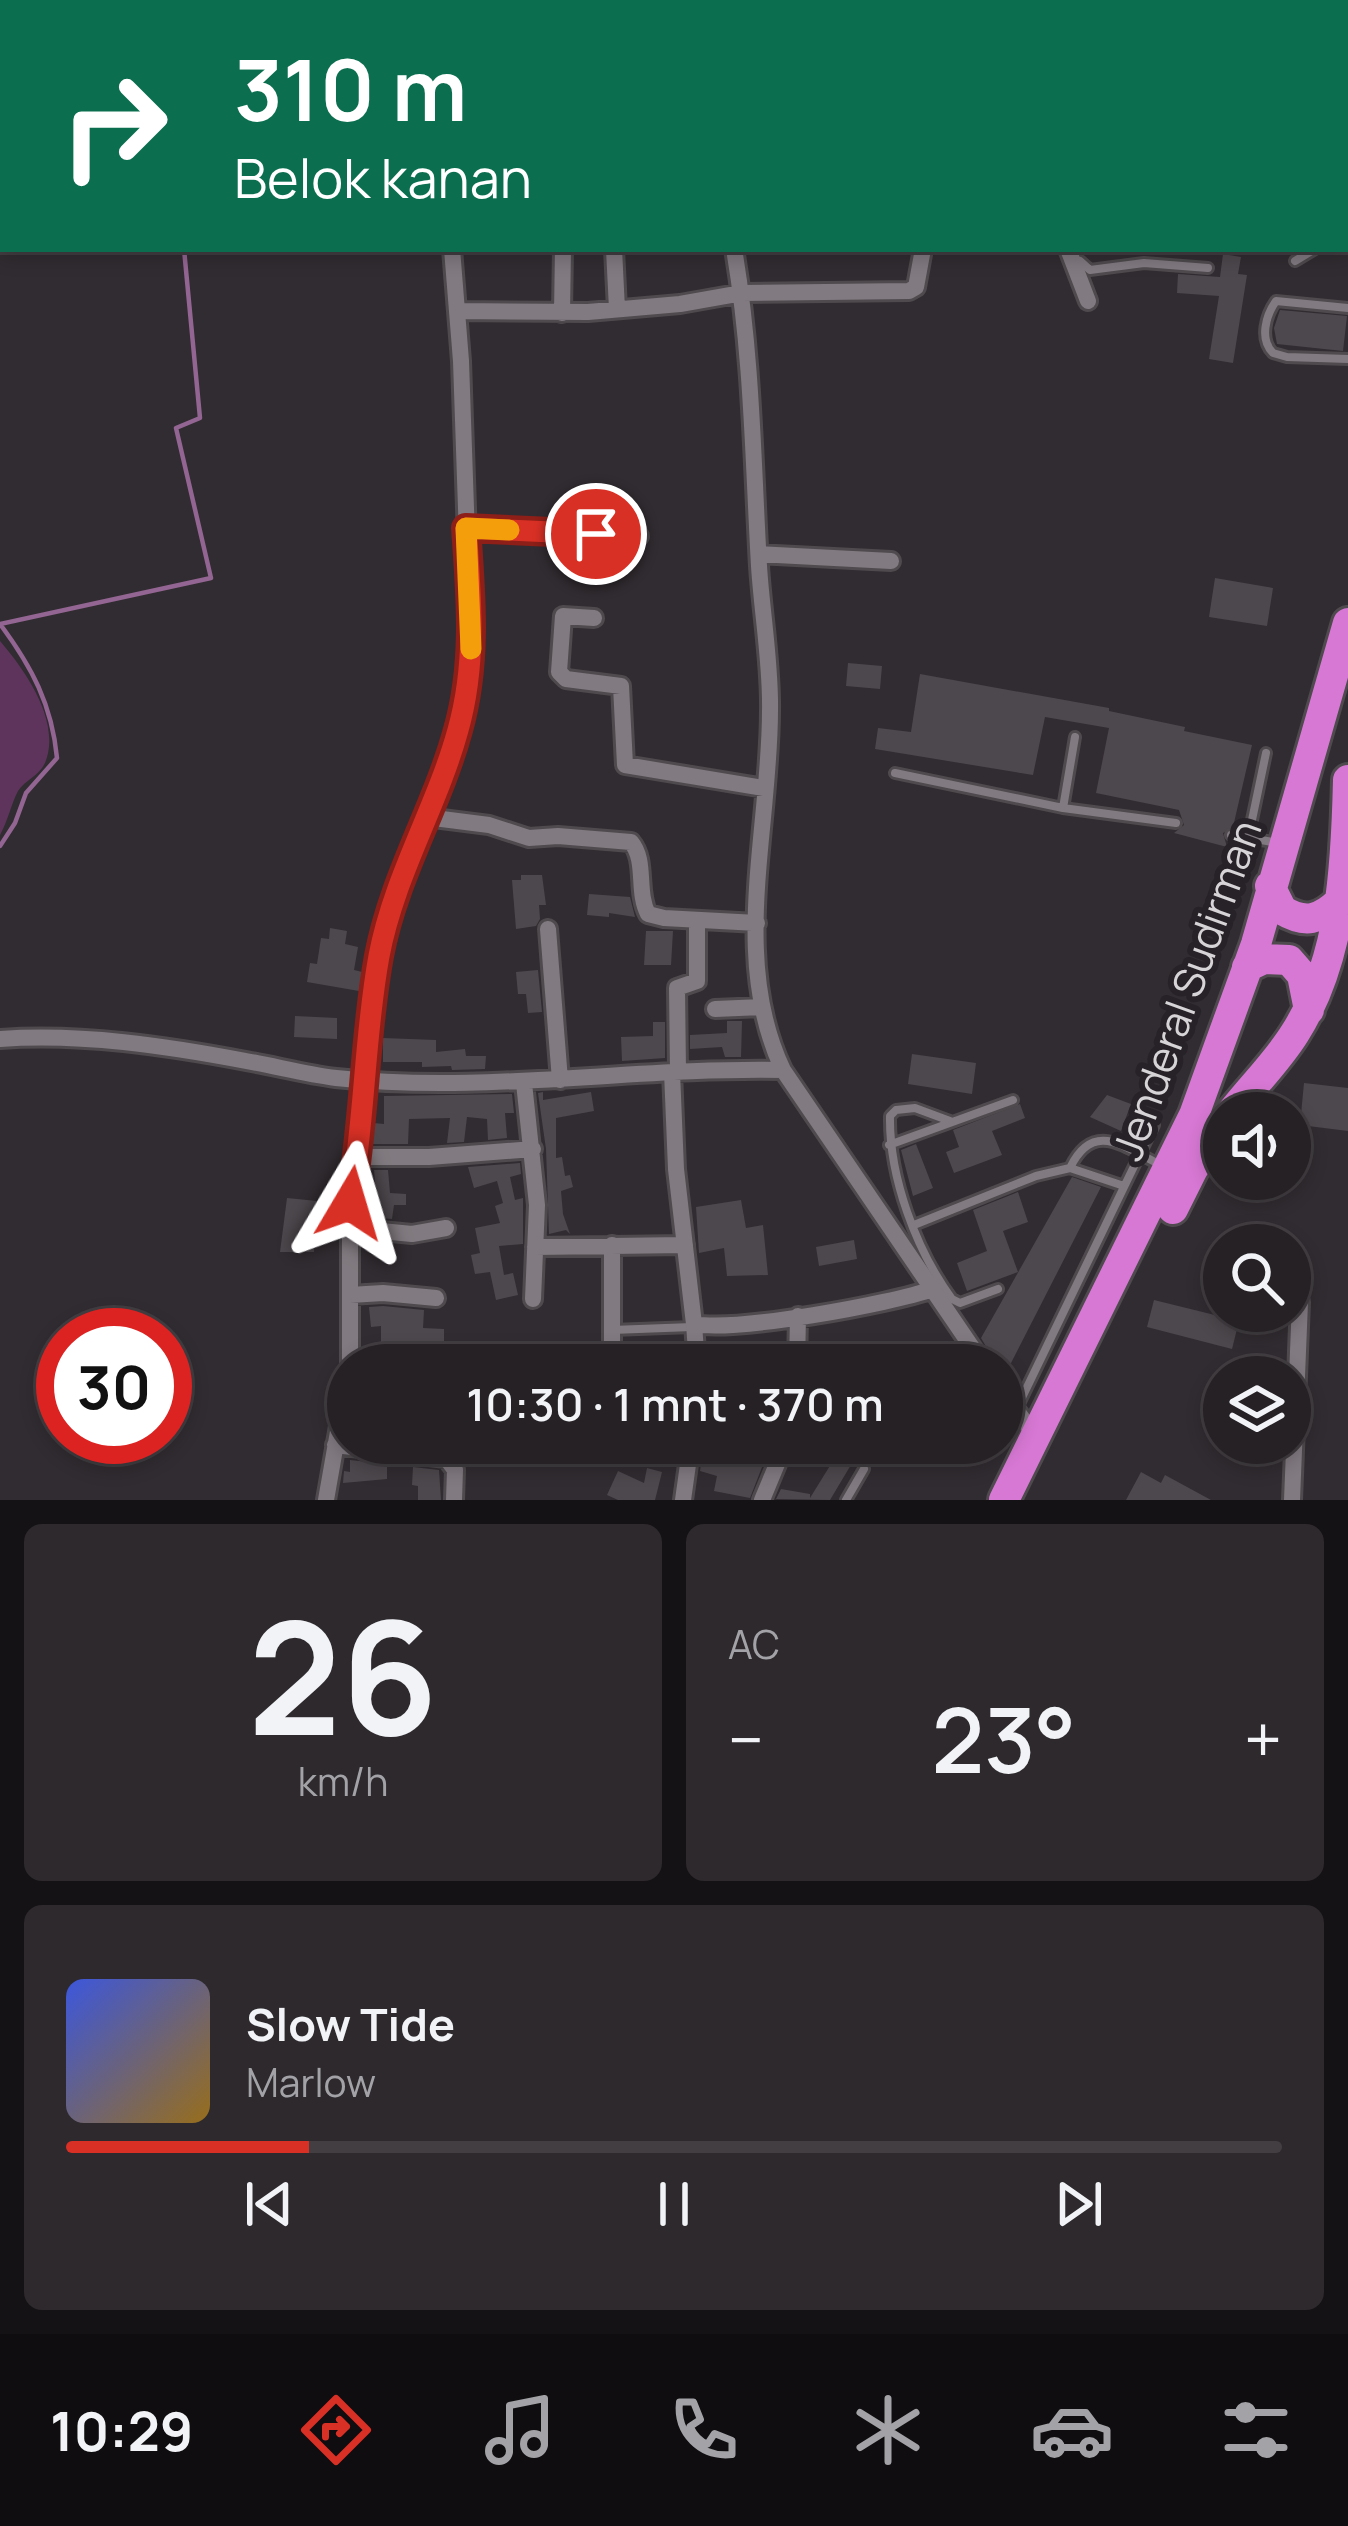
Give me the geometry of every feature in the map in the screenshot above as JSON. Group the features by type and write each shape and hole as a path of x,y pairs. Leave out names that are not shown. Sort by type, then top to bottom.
{"highway":[{"name":"Jenderal Sudirman","path":"1004,1500 1037,1438 1045,1399 1169,1169 1210,1073 1287,843 1348,623"},
{"name":"Jenderal Sudirman","path":"1249,1092 1309,1010 1330,954 1340,902 1348,780"},
{"path":"1270,886 1282,910 1298,918 1320,918 1340,902"},
{"path":"1247,967 1264,958 1289,960 1302,976 1309,1010"},
{"name":"Jenderal Sudirman","path":"1026,1500 1203,1153"}],"street":[{"path":"350,1344 350,1228 379,955 398,886 457,735 468,682 471,629 452,252"},
{"path":"562,313 563,252"},
{"path":"614,252 617,309"},
{"path":"735,252 752,400 770,690 757,923 762,1007 772,1048 784,1070 971,1344"},
{"path":"457,311 562,313 680,304 742,293 909,291 916,286 922,252"},
{"path":"1072,252 1088,301"},
{"path":"466,528 639,536"},
{"path":"759,554 891,561"},
{"path":"594,618 563,616 559,672 566,679 621,686 625,765 764,788"},
{"path":"426,817 471,821 529,838 631,842 638,849 641,898 648,914 757,923"},
{"path":"695,1344 674,1151 677,988 697,981 698,920"},
{"path":"548,928 560,1080"},
{"path":"715,1009 762,1007"},
{"path":"0,1039 170,1048 366,1079 524,1083 784,1070"},
{"path":"524,1083 533,1149 533,1299"},
{"path":"356,1157 533,1149"},
{"path":"350,1228 412,1234 446,1228"},
{"path":"612,1245 612,1344"},
{"path":"535,1247 685,1245"},
{"path":"694,1326 798,1316 933,1289"},
{"path":"350,1295 436,1298"},
{"path":"797,1344 798,1316"},
{"path":"1292,1500 1299,1332"},
{"path":"1023,1420 1037,1438"},
{"path":"326,1500 332,1464"},
{"path":"451,1464 455,1469 454,1500"},
{"path":"683,1500 688,1464"},
{"path":"762,1500 777,1464"}],"lane":[{"path":"1073,252 1090,270 1144,263 1208,268"},
{"path":"1295,261 1310,252"},
{"path":"1348,308 1276,301 1264,338 1273,353 1287,357 1348,359"},
{"path":"1063,808 1075,737"},
{"path":"1248,839 1266,753"},
{"path":"895,773 1063,808 1176,823"},
{"path":"1231,835 1287,843"},
{"path":"889,1145 1013,1100"},
{"path":"950,1121 915,1108 896,1110 890,1116 889,1145 926,1256 952,1300 960,1303 998,1289"},
{"path":"1023,1396 1154,1125"},
{"path":"1070,1168 1084,1144 1097,1140 1125,1146 1169,1169"},
{"path":"914,1225 1070,1168 1124,1186"},
{"path":"612,1330 694,1326"},
{"path":"1029,1383 1045,1399"},
{"path":"846,1500 864,1468"}],"shaded area":[{"path":"0,641 38,697 49,747 45,763 18,791 0,835"}],"building":[{"path":"1223,254 1241,257 1238,274 1247,275 1233,363 1209,359 1219,296 1177,293 1178,274 1220,277"},
{"path":"1280,310 1347,316 1343,351 1277,344 1274,328"},
{"path":"1215,578 1273,588 1267,626 1209,617"},
{"path":"848,663 882,666 880,689 846,686"},
{"path":"920,674 1109,708 1252,745 1233,827 1223,833 1227,847 1174,833 1184,825 1179,810 1096,793 1109,728 1045,717 1033,775 875,749 878,728 911,732"},
{"path":"521,875 542,875 546,905 539,905 536,926 516,929 512,880 521,880"},
{"path":"589,894 630,897 635,917 587,915"},
{"path":"330,928 347,931 345,944 358,947 354,970 362,972 359,991 307,982 310,963 317,964 321,938 329,939"},
{"path":"646,931 673,931 671,965 644,965"},
{"path":"538,970 542,1012 528,1013 526,994 518,994 516,972"},
{"path":"295,1016 337,1018 337,1039 294,1037"},
{"path":"727,1021 742,1021 741,1057 725,1057 722,1047 690,1049 690,1035 727,1033"},
{"path":"653,1022 665,1022 665,1058 622,1061 621,1037 653,1036"},
{"path":"383,1038 436,1040 436,1052 465,1049 466,1056 486,1056 485,1069 383,1062"},
{"path":"912,1054 976,1063 972,1094 908,1084"},
{"path":"1304,1083 1348,1088 1348,1131 1311,1126 1311,1092 1303,1092"},
{"path":"543,1092 543,1100 591,1092 594,1111 556,1118 556,1158 562,1157 565,1176 570,1175 573,1187 561,1191 570,1234 566,1230 549,1234 546,1149 538,1093"},
{"path":"512,1094 514,1113 505,1113 507,1138 488,1140 487,1119 467,1117 464,1142 447,1143 450,1118 409,1119 408,1144 371,1144 373,1123 384,1124 384,1096"},
{"path":"1107,1095 1131,1104 1121,1131 1090,1117"},
{"path":"1020,1104 1025,1118 992,1131 1002,1155 954,1173 946,1152 959,1147 953,1130"},
{"path":"916,1144 933,1188 913,1196 901,1150"},
{"path":"520,1163 521,1174 510,1177 515,1200 523,1198 523,1244 499,1246 504,1275 513,1273 518,1295 496,1300 490,1272 475,1274 471,1255 480,1253 475,1228 500,1223 495,1206 503,1203 497,1181 474,1188 468,1167"},
{"path":"374,1170 388,1170 390,1193 406,1194 406,1205 394,1205 392,1219 369,1217 376,1193"},
{"path":"1072,1177 1101,1187 1021,1344 985,1344 981,1338"},
{"path":"1018,1192 1028,1222 1003,1231 1018,1272 967,1291 957,1263 987,1251 973,1210"},
{"path":"287,1198 317,1201 314,1252 280,1252"},
{"path":"741,1200 746,1228 763,1225 768,1275 727,1276 724,1248 699,1253 696,1207"},
{"path":"854,1240 857,1259 819,1266 816,1247"},
{"path":"1154,1300 1203,1312 1203,1332 1236,1332 1232,1349 1147,1327"},
{"path":"369,1307 424,1310 423,1328 444,1329 444,1344 381,1344 381,1326 371,1327"},
{"path":"350,1464 387,1464 387,1479 343,1483 344,1471 350,1472"},
{"path":"701,1464 763,1464 750,1498 714,1491 717,1476 700,1471"},
{"path":"831,1464 851,1464 830,1500 776,1499 781,1489 810,1494 810,1498"},
{"path":"413,1467 439,1470 441,1500 418,1500 418,1486 412,1485"},
{"path":"647,1468 662,1472 655,1500 618,1500 607,1495 618,1471 644,1483"},
{"path":"1141,1472 1161,1483 1165,1475 1211,1500 1126,1500"}],"waterway":[{"path":"0,846 26,793 57,758 39,687 0,624 211,578 176,428 200,418 184,252"}],"slow traffic":[{"path":"471,649 466,528 509,530"}],"route":[{"path":"350,1203 379,955 398,886 464,706 471,655 466,528 596,534"}]}
